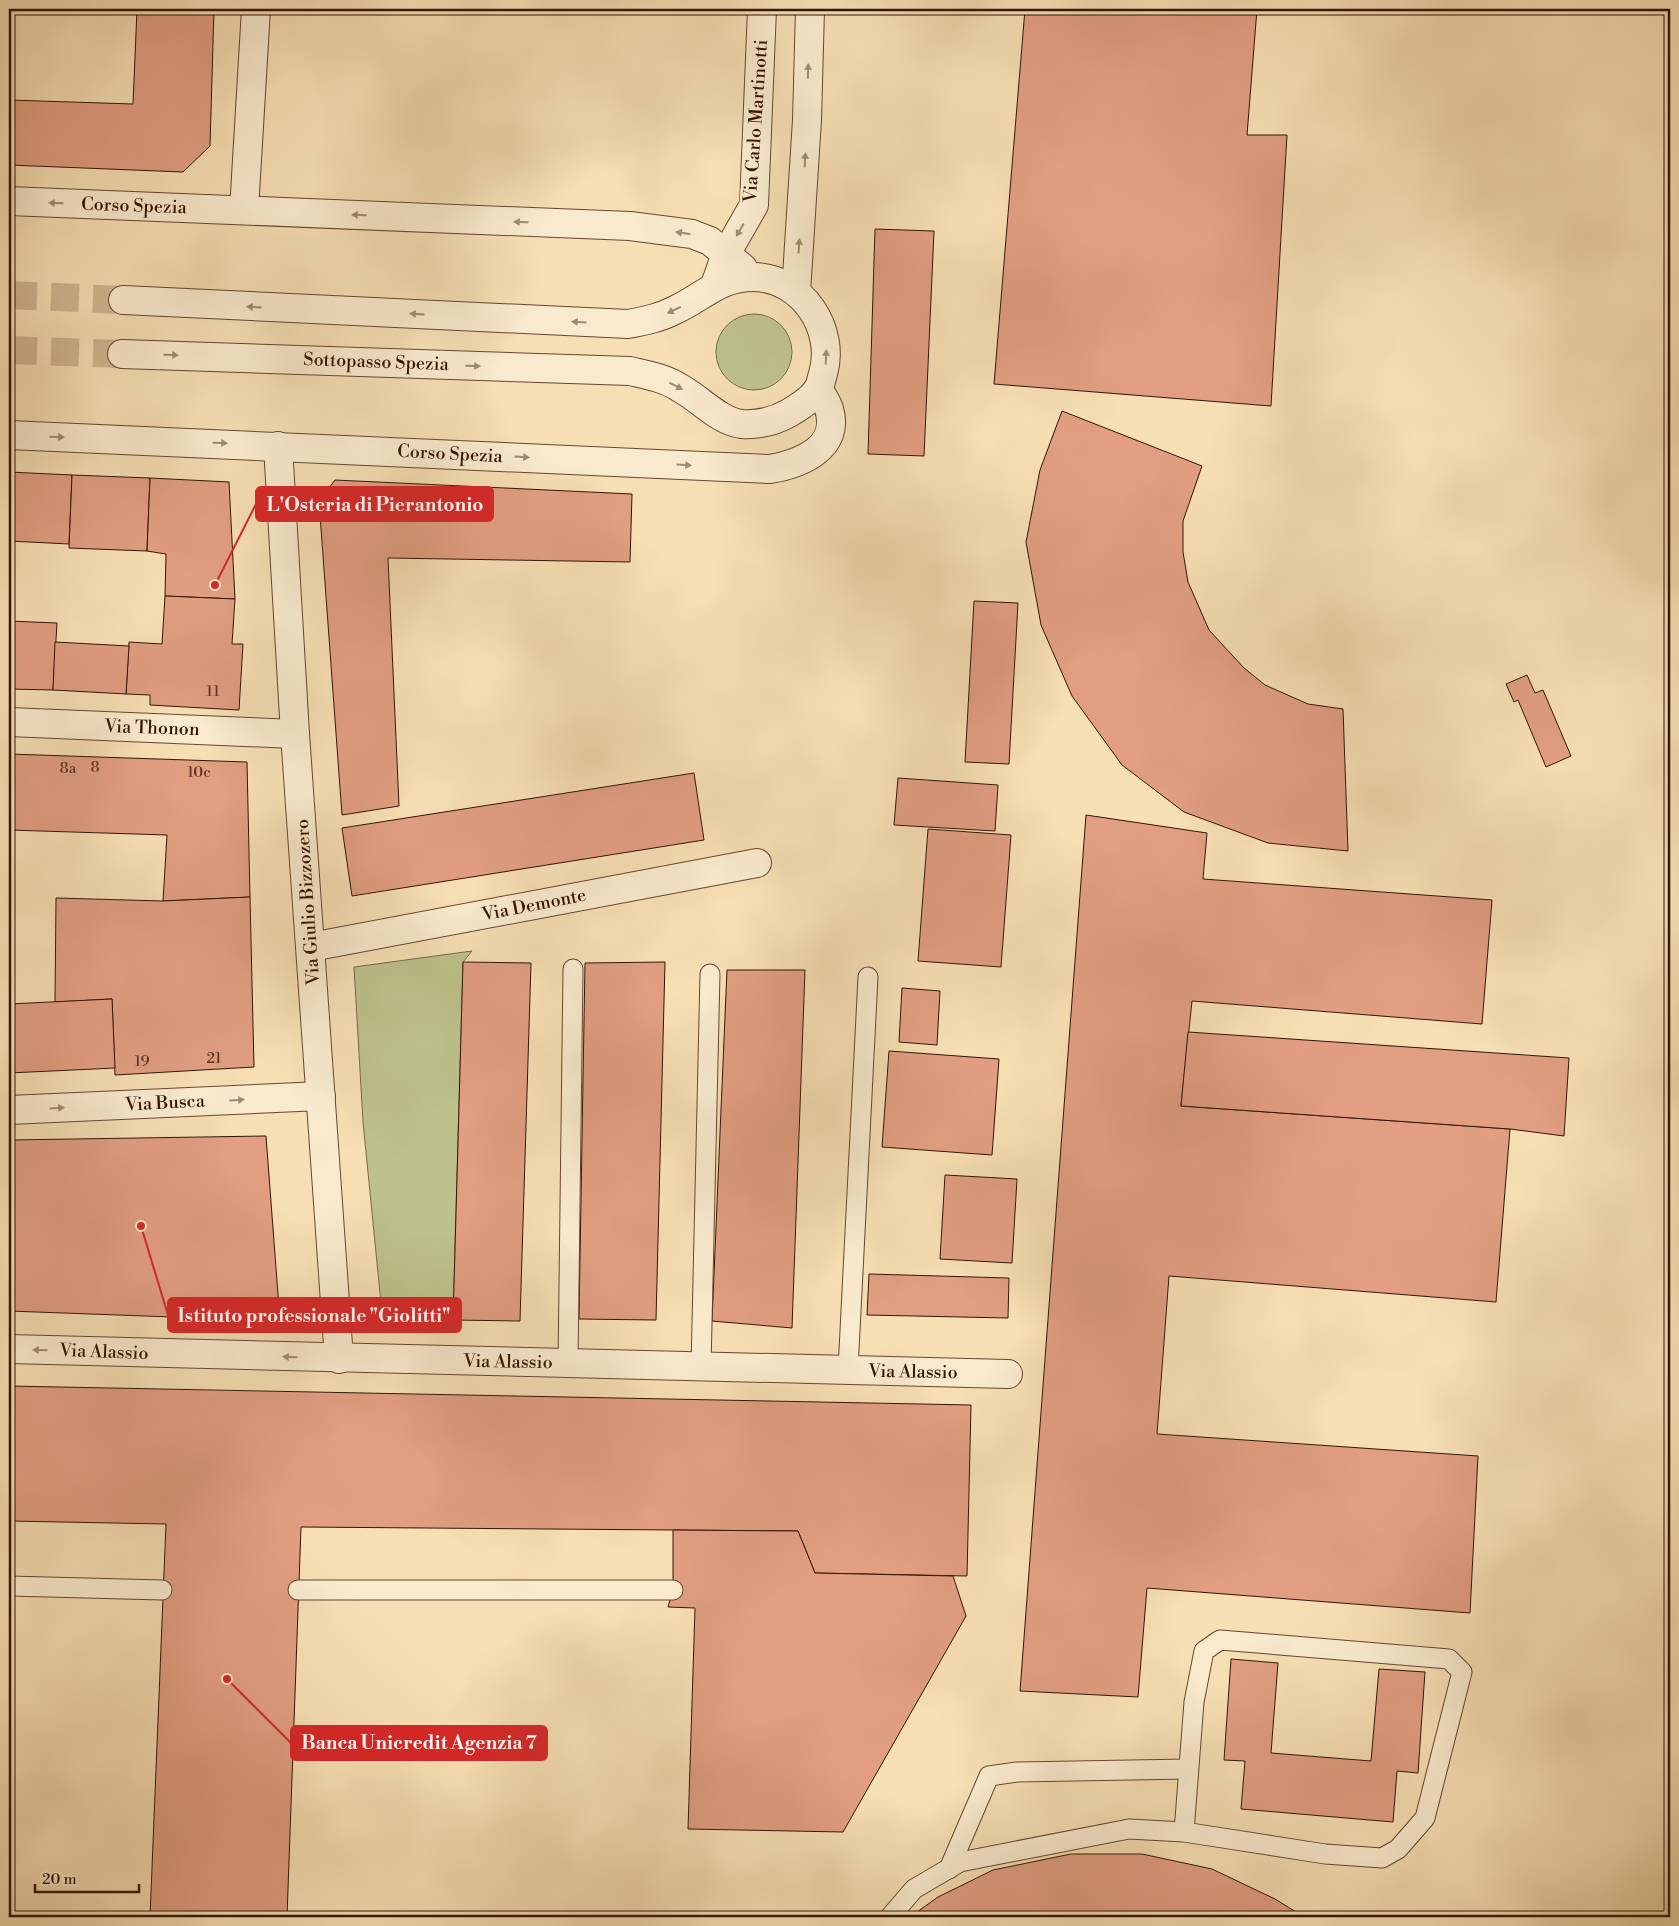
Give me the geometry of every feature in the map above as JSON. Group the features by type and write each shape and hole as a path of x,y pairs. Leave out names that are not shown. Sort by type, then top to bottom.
{"street":[{"path":"244,210 256,9"},
{"name":"Via Carlo Martinotti","path":"715,285 726,254 754,205 762,9"},
{"path":"796,292 806,128 810,9"},
{"name":"Corso Spezia","path":"9,201 630,226 692,234 710,241 754,277"},
{"name":"Corso Spezia","path":"123,300 628,324 652,320 676,310 715,285 754,277 775,281 796,292 810,306 821,326 826,345 826,365 818,389 802,406 780,419 760,424 740,424 723,417 678,386 658,377 630,371"},
{"name":"Sottopasso Spezia","path":"122,354 630,371"},
{"name":"Corso Spezia","path":"9,435 770,469 800,462 813,455 826,442 831,427 829,410 818,389"},
{"name":"Via Giulio Bizzozero","path":"278,446 295,734 312,947 339,1359"},
{"name":"Via Thonon","path":"9,722 295,734"},
{"name":"Via Demonte","path":"312,947 757,862"},
{"name":"Via Busca","path":"9,1110 321,1096"},
{"name":"Via Alassio","path":"9,1349 339,1359 1008,1374"}],"lane":[{"path":"568,1364 573,969"},
{"path":"701,1367 710,974"},
{"path":"848,1370 868,977"},
{"path":"9,1586 162,1590"},
{"path":"298,1590 673,1590"},
{"path":"890,1917 914,1889 960,1862 1129,1829 1184,1832 1325,1854 1382,1858 1398,1849 1425,1818 1462,1672 1449,1659 1220,1640 1204,1651 1194,1702 1184,1832"},
{"path":"949,1869 989,1776 1017,1772 1188,1769"}],"green space":[{"path":"754,314 768,317 781,325 789,338 792,352 789,366 781,379 768,387 754,390 740,387 727,379 719,366 716,352 719,338 727,325 740,317"},
{"path":"472,951 463,962 453,1320 382,1313 363,1122 354,967"}],"building":[{"path":"137,9 214,9 210,146 183,172 9,165 9,100 133,104"},
{"path":"1025,9 1257,9 1247,135 1287,135 1271,406 994,384"},
{"path":"875,229 934,231 924,456 868,454"},
{"path":"1062,411 1202,466 1183,521 1183,552 1188,582 1209,630 1244,668 1265,685 1308,704 1343,709 1348,851 1268,843 1184,812 1122,765 1072,696 1041,625 1026,542 1040,470"},
{"path":"9,472 72,475 69,544 9,541"},
{"path":"72,475 150,478 147,551 69,548"},
{"path":"150,478 229,482 235,599 165,596 166,554 147,551"},
{"path":"335,480 632,494 630,562 388,558 399,806 342,815 319,501"},
{"path":"165,596 235,599 232,644 243,644 239,710 150,705 150,695 126,694 129,642 162,644"},
{"path":"974,601 1018,603 1009,764 965,762"},
{"path":"9,621 57,623 53,690 9,689"},
{"path":"55,642 129,646 126,694 53,690"},
{"path":"1527,675 1535,693 1543,690 1571,756 1546,767 1518,700 1514,702 1506,684"},
{"path":"9,754 247,762 250,897 163,901 167,835 9,830"},
{"path":"694,773 704,840 352,896 342,828"},
{"path":"898,778 998,785 995,831 894,825"},
{"path":"1086,815 1207,833 1203,879 1492,900 1482,1024 1192,1001 1181,1106 1510,1129 1496,1302 1169,1276 1157,1434 1478,1456 1470,1613 1147,1588 1138,1697 1020,1691"},
{"path":"928,829 1011,835 1001,967 918,961"},
{"path":"250,897 254,1067 115,1075 112,999 55,1002 56,898 163,901"},
{"path":"463,962 531,963 520,1321 453,1320"},
{"path":"665,962 656,1320 579,1319 585,963"},
{"path":"727,970 805,970 792,1328 712,1321"},
{"path":"902,988 940,991 937,1045 899,1042"},
{"path":"112,999 115,1068 9,1073 9,1004"},
{"path":"1188,1032 1569,1058 1564,1136 1510,1129 1181,1106"},
{"path":"889,1051 999,1059 992,1155 882,1147"},
{"path":"266,1136 280,1321 9,1311 9,1140"},
{"path":"945,1175 1017,1179 1012,1263 940,1259"},
{"path":"869,1274 1009,1278 1008,1318 867,1315"},
{"path":"9,1386 971,1405 967,1576 815,1573 798,1531 301,1527 287,1917 150,1917 166,1524 9,1521"},
{"path":"673,1530 798,1531 815,1573 953,1576 966,1616 843,1832 688,1829 695,1608 668,1607 673,1590"},
{"path":"1231,1659 1278,1663 1271,1753 1371,1761 1379,1669 1425,1672 1418,1773 1397,1771 1393,1822 1241,1809 1245,1761 1224,1760"},
{"path":"1071,1854 1142,1854 1212,1869 1275,1899 1304,1917 910,1917 938,1897 993,1870"},
{"path":"1443,1912 1481,1917 1441,1917"}],"tunnel":[{"path":"9,295 123,300"},
{"path":"9,350 122,354"}],"place":[{"name":"L'Osteria di Pierantonio","path":"215,585"},
{"name":"Istituto professionale \"Giolitti\"","path":"141,1226"},
{"name":"Banca Unicredit Agenzia 7","path":"227,1679"}]}
